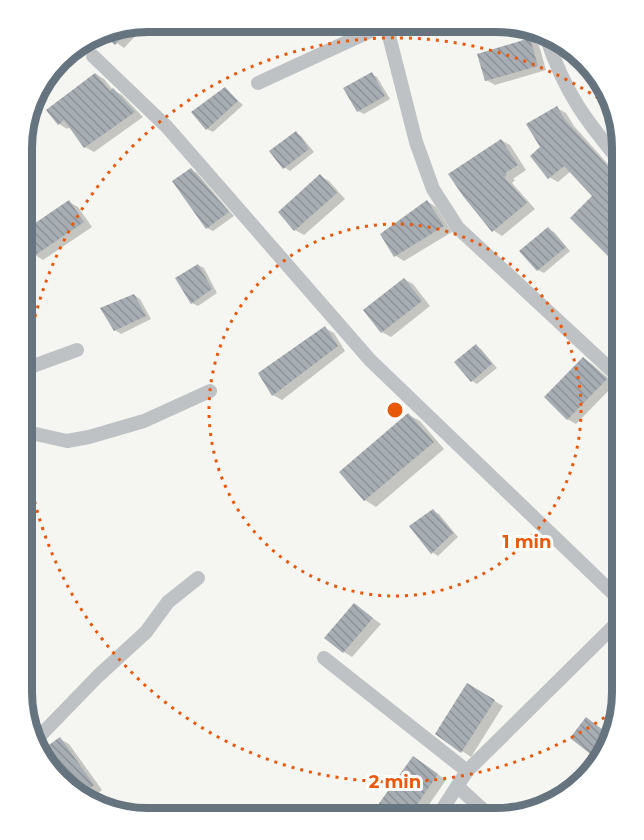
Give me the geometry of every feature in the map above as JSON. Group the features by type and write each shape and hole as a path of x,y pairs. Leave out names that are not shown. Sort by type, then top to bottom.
{"street":[{"path":"258,83 369,32"},
{"path":"388,32 416,142 433,189 458,228 612,371"},
{"path":"548,44 566,88 590,125 612,152"},
{"path":"93,56 167,127 370,360 612,592"},
{"path":"32,366 77,350"},
{"path":"32,432 67,441 89,437 144,421 210,391"},
{"path":"40,736 98,676 146,632 168,602 198,578"},
{"path":"443,808 467,771 612,628"},
{"path":"324,658 467,771"},
{"path":"457,786 481,808"}],"building":[{"path":"126,34 115,45 108,39"},
{"path":"530,38 538,66 485,81 477,54"},
{"path":"372,72 385,96 357,112 343,88"},
{"path":"95,73 110,91 113,88 135,112 84,148 64,120 58,125 46,110"},
{"path":"225,87 238,101 206,130 191,112"},
{"path":"557,106 565,120 612,171 612,260 570,218 592,196 564,166 548,179 530,156 540,147 526,124"},
{"path":"296,131 309,149 283,169 269,151"},
{"path":"501,139 518,165 505,173 507,175 504,177 527,203 492,232 448,174"},
{"path":"191,168 229,212 206,229 172,181"},
{"path":"320,174 337,193 294,231 278,212"},
{"path":"69,200 84,222 34,256 32,253 32,225"},
{"path":"427,200 444,226 394,257 380,234"},
{"path":"548,227 566,247 537,271 519,251"},
{"path":"198,264 212,289 191,304 175,278"},
{"path":"404,278 422,301 381,333 363,310"},
{"path":"134,294 146,316 114,331 100,308"},
{"path":"325,326 338,346 272,396 258,373"},
{"path":"476,344 492,364 471,382 454,362"},
{"path":"583,357 607,379 567,420 544,397"},
{"path":"408,413 434,442 364,501 339,472"},
{"path":"433,509 453,533 431,554 409,526"},
{"path":"354,603 373,618 343,653 324,638"},
{"path":"467,683 495,700 461,753 435,734"},
{"path":"586,717 605,732 593,756 570,738"},
{"path":"60,737 94,785 86,791 71,780 45,748"},
{"path":"413,756 438,774 415,808 376,808"}]}
